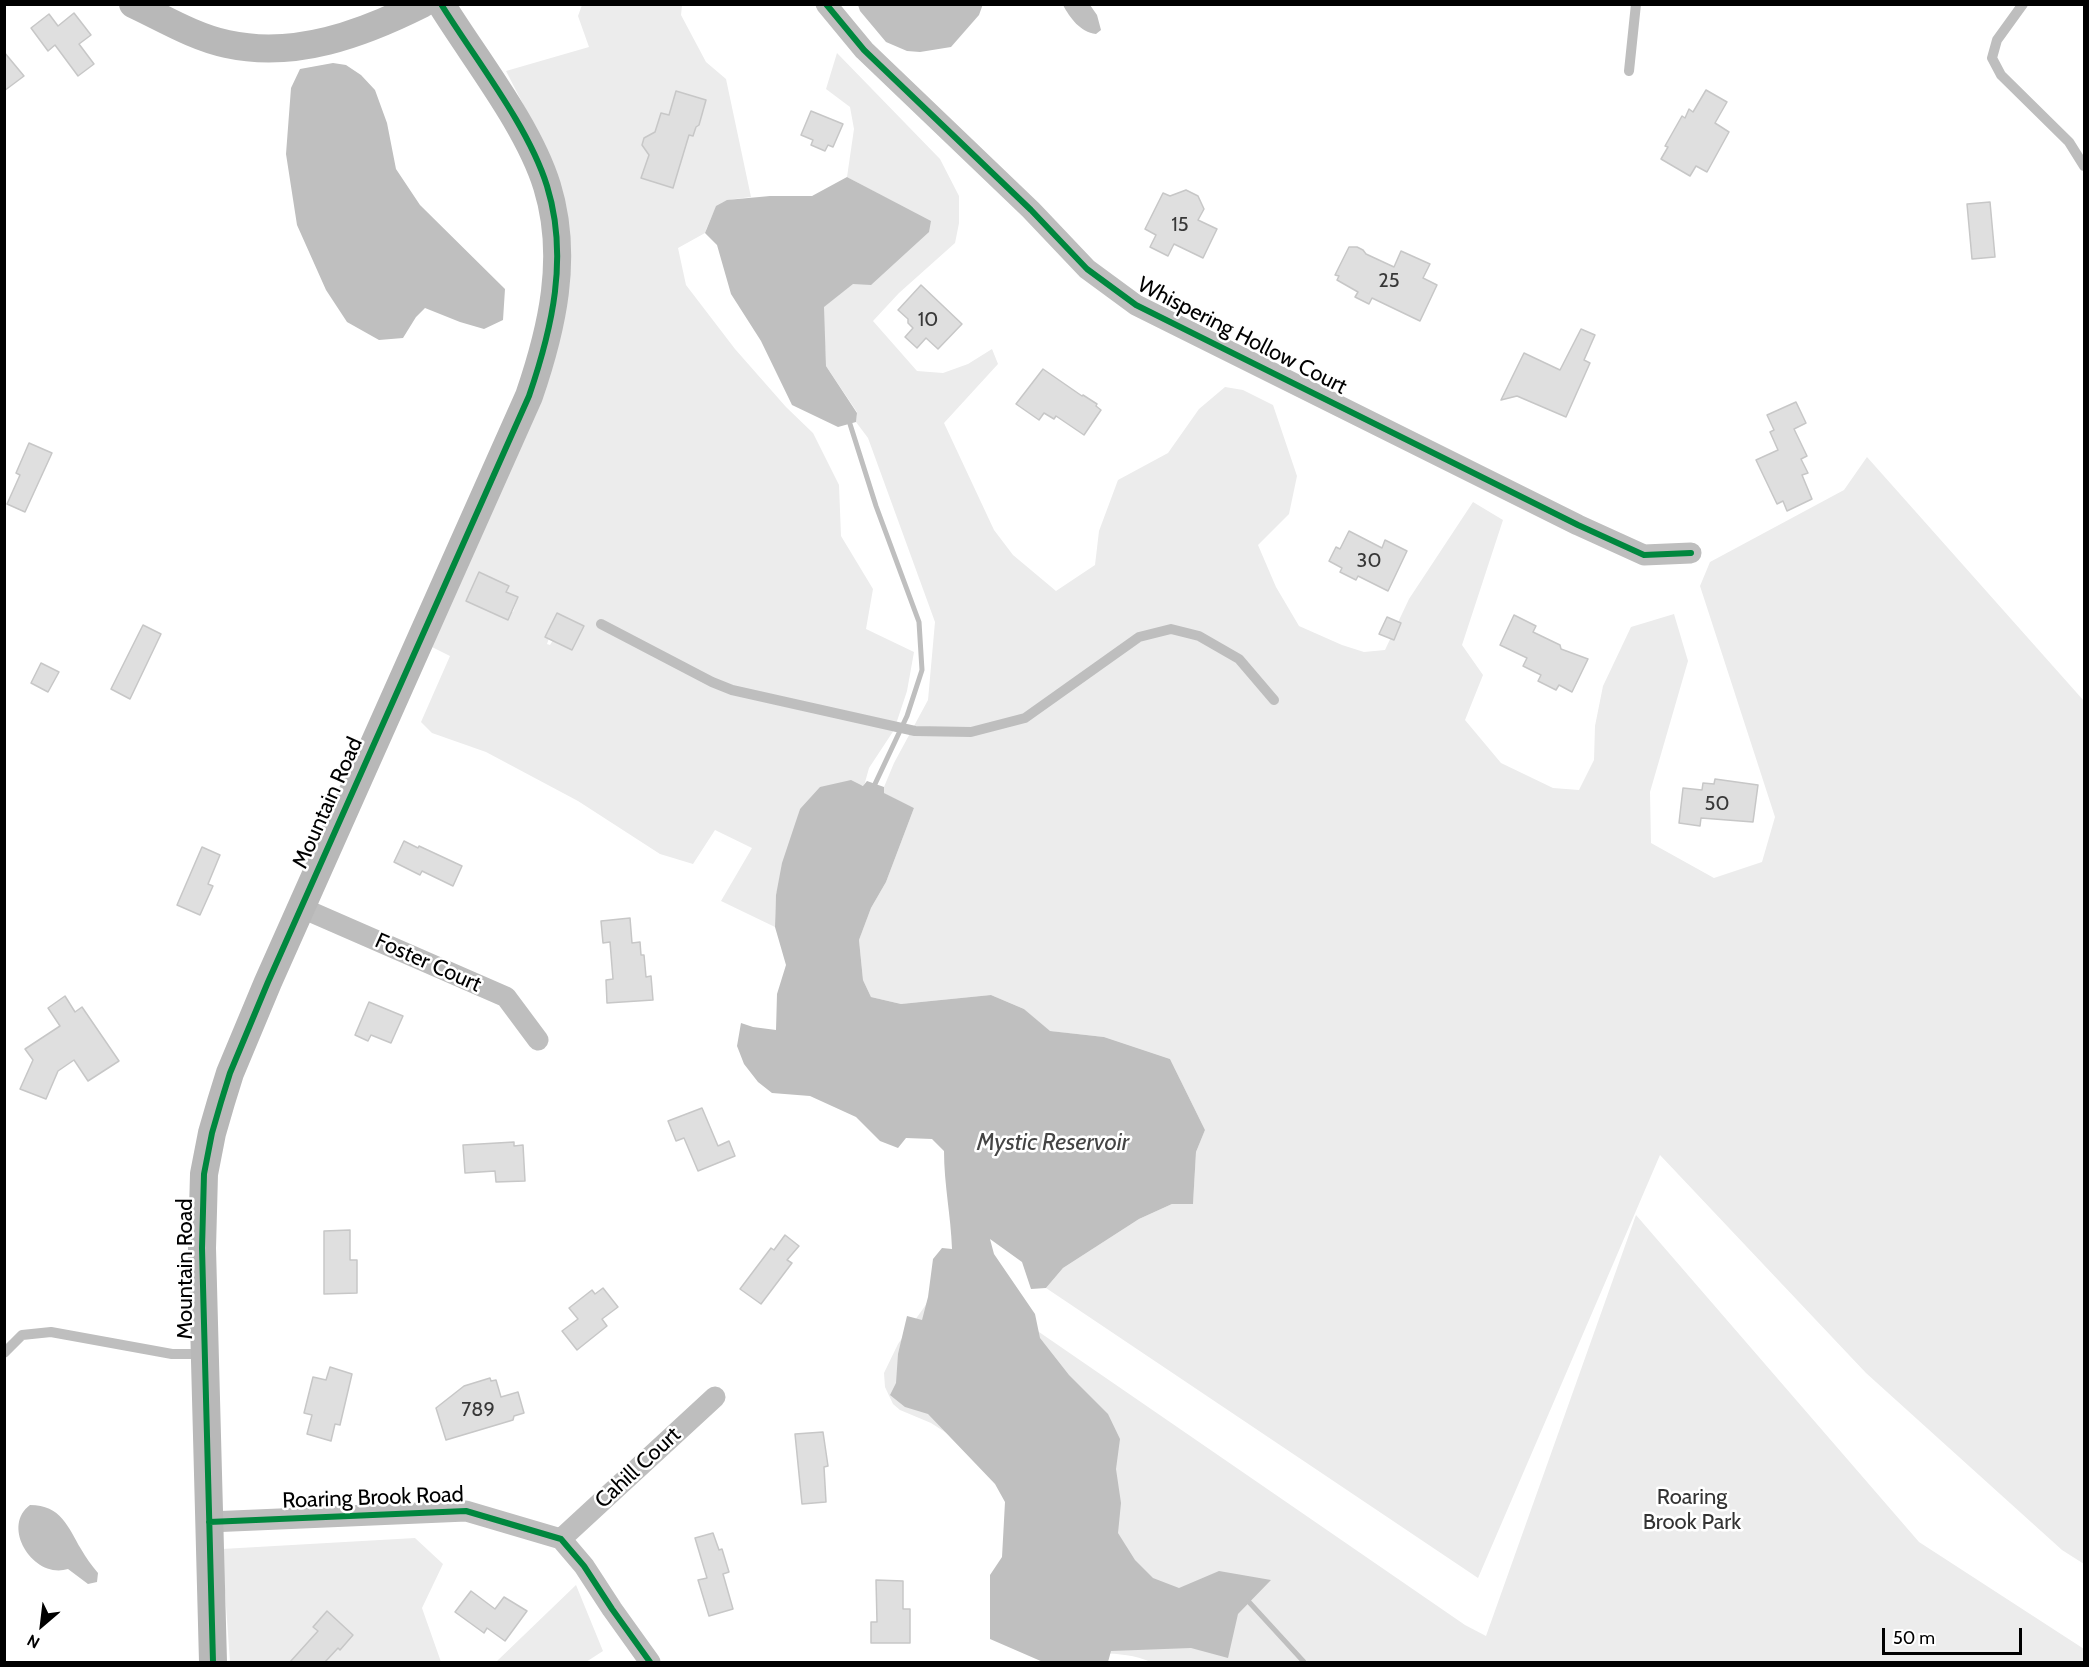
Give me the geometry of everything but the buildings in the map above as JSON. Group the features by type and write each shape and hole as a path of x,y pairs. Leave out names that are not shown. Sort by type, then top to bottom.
{"main road":[{"path":"133,4 195,33 226,44 260,49 301,47 354,34 387,22 422,4"},
{"name":"Mountain Road","path":"213,1662 202,1217 204,1174 212,1133 230,1073 268,982 403,676 518,424 545,348 553,313 557,249 554,216 547,185 519,127 441,4"}],"street":[{"name":"Whispering Hollow Court","path":"826,4 864,51 1030,210 1087,270 1136,305 1578,525 1644,555 1691,553"},
{"name":"Foster Court","path":"302,908 506,997 537,1041"},
{"name":"Cahill Court","path":"561,1539 715,1397"},
{"name":"Roaring Brook Road","path":"209,1522 466,1511 561,1539"},
{"path":"561,1539 584,1566 650,1662"}],"lane":[{"path":"1629,71 1636,4"},
{"path":"2023,4 1997,40 1992,57 2001,75 2018,94 2046,118 2068,142 2085,166"},
{"path":"601,624 711,682 732,690 915,731 971,732 1025,718 1139,637 1171,629 1199,636 1239,659 1274,700"},
{"path":"4,1353 22,1335 51,1332 172,1354 204,1354"}],"green space":[{"path":"582,5 682,5 681,15 706,62 726,79 751,197 720,204 705,233 678,248 686,285 735,349 786,407 813,433 839,485 841,536 873,589 866,629 914,652 907,691 894,730 869,768 864,786 857,784 800,809 776,895 775,927 721,901 752,848 715,830 693,864 660,854 578,801 486,752 432,733 421,722 450,656 430,646 553,362 538,133 506,71 589,47 578,16","holes":["676,91 706,100 699,125 693,136 689,135 673,188 642,178 649,155 642,145 644,138 655,132 661,113 669,115","480,572 509,586 506,592 518,597 513,612","584,626 572,650 553,640 550,645 547,644 549,638"]},
{"path":"837,53 940,159 959,196 959,223 955,243 899,293 873,321 917,371 943,373 968,364 992,349 998,364 944,423 994,530 1013,555 1056,591 1095,565 1099,531 1118,480 1168,453 1199,409 1225,387 1243,390 1273,405 1297,476 1289,514 1258,545 1276,587 1299,626 1364,652 1385,650 1409,599 1473,502 1503,520 1462,645 1483,675 1465,720 1501,763 1553,788 1579,790 1594,760 1595,726 1603,686 1631,627 1674,614 1688,661 1650,792 1651,843 1714,878 1762,862 1775,817 1700,586 1710,562 1844,490 1867,457 2084,701 2084,1564 2062,1550 1866,1373 1660,1155 1478,1578 1046,1288 1063,1268 1139,1219 1172,1204 1193,1203 1196,1152 1205,1130 1170,1059 1104,1037 1049,1031 1024,1009 991,995 901,1004 871,997 863,980 859,940 871,908 886,882 914,808 883,793 884,787 894,763 928,700 935,622 868,438 856,422 857,412 826,366 823,307 931,222 847,177 854,129 850,107 826,89"},
{"name":"Roaring Brook Park","path":"1636,1215 1919,1542 2084,1649 2084,1662 1151,1662 1125,1655 1080,1654 1020,1501 973,1450 931,1423 900,1410 893,1404 885,1387 884,1373 898,1344 925,1306 946,1268 1465,1625 1486,1636"},
{"path":"415,1538 443,1564 422,1608 441,1662 230,1662 222,1549"},
{"path":"576,1585 603,1651 586,1662 496,1662"}],"water":[{"path":"983,4 979,15 951,47 920,52 907,51 886,42 860,11 858,5"},
{"path":"1063,5 1090,5 1097,15 1101,30 1096,34 1080,27"},
{"path":"333,63 346,65 361,75 375,90 387,123 396,169 420,205 505,289 503,320 484,329 425,308 416,317 403,338 379,340 347,322 326,290 297,225 286,154 291,88 300,69"},
{"path":"847,177 931,221 929,232 871,285 853,284 824,307 826,366 857,413 856,422 838,427 792,405 761,341 731,294 717,245 705,233 716,206 727,200 770,196 812,196"},
{"name":"Mystic Reservoir","path":"851,780 863,786 867,781 884,787 884,793 914,808 886,882 871,908 859,940 863,980 871,997 901,1004 991,995 1024,1009 1050,1031 1104,1037 1170,1059 1205,1130 1196,1152 1193,1204 1172,1204 1139,1219 1063,1268 1046,1288 1031,1289 1022,1262 990,1239 994,1254 1035,1314 1040,1338 1069,1375 1108,1414 1120,1439 1116,1469 1121,1503 1118,1533 1135,1560 1153,1578 1179,1588 1219,1571 1271,1580 1238,1614 1228,1658 1191,1648 1111,1651 1108,1662 1043,1662 990,1639 990,1575 1002,1557 1005,1502 995,1484 928,1414 905,1407 890,1395 896,1383 898,1354 907,1316 922,1320 928,1297 933,1259 942,1248 952,1249 944,1151 932,1139 906,1138 898,1148 880,1141 856,1117 810,1096 772,1093 758,1082 744,1064 737,1046 741,1023 776,1030 777,994 786,965 775,927 776,895 782,863 800,809 820,787"},
{"path":"30,1505 49,1509 62,1519 98,1573 97,1582 88,1584 68,1569 55,1570 44,1567 33,1559 20,1538 18,1526 22,1515"}],"waterway":[{"path":"850,424 876,506 919,622 922,670 907,716 875,784"},
{"path":"1249,1602 1304,1662"}],"cycle path":[{"path":"213,1662 202,1248 204,1174 212,1133 230,1073 268,982 529,396 545,345 555,292 557,239 547,186 538,163 500,93 441,4"},
{"path":"826,4 864,50 1031,210 1087,269 1136,305 1578,525 1644,555 1691,553"},
{"path":"209,1522 466,1511 561,1539 584,1566 650,1662"}]}
